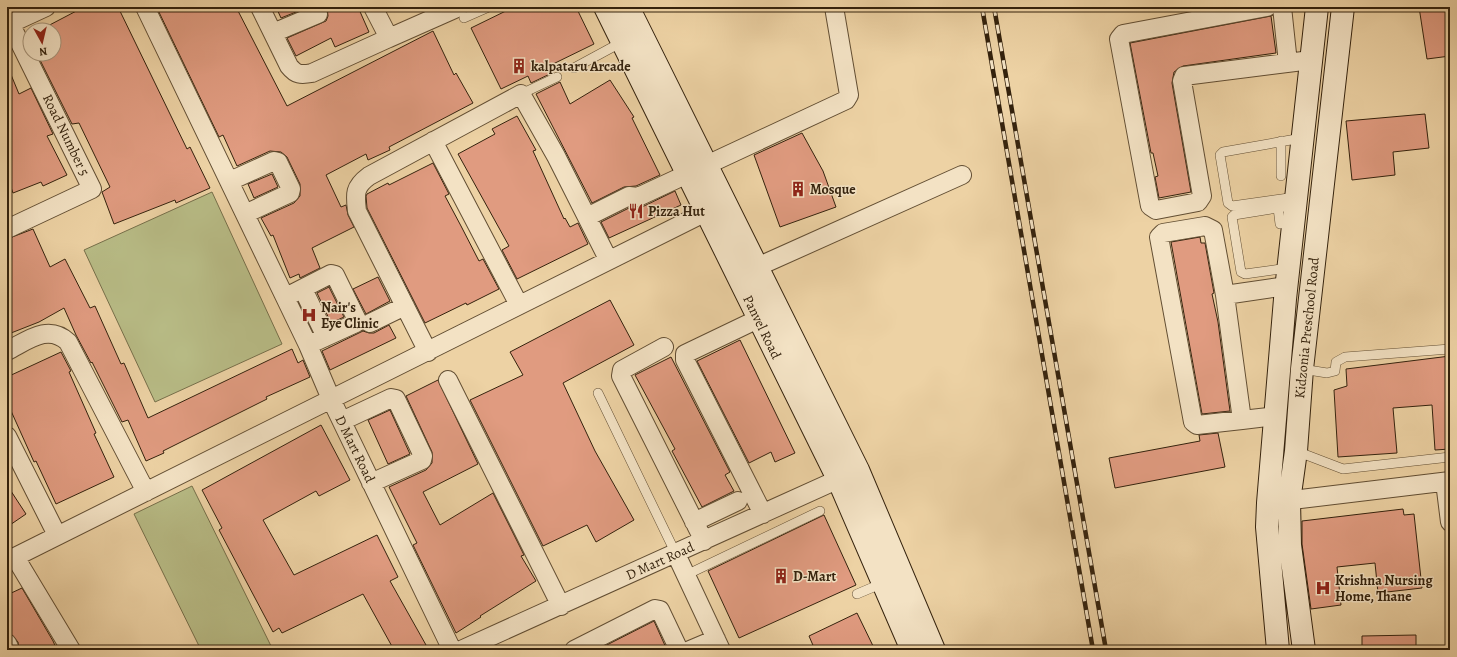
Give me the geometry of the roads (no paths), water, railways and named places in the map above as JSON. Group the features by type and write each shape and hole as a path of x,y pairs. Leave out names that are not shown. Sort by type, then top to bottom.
{"street":[{"path":"8,24 46,7"},
{"name":"D Mart Road","path":"145,7 307,341 331,399 452,650"},
{"path":"260,7 278,31"},
{"path":"272,7 289,66 294,73 303,75 312,73 389,38 461,13"},
{"path":"278,31 318,14 316,7"},
{"path":"373,7 389,38"},
{"name":"Panvel Road","path":"605,7 687,173 715,207 757,267 858,470 934,650"},
{"name":"Panvel Road","path":"628,7 706,166 715,207 758,319 838,479 912,650"},
{"path":"587,217 629,196 638,197 846,100 849,95 834,7"},
{"path":"1267,7 1123,34 1119,39 1150,206 1156,210 1198,202 1202,196 1182,81 1184,76 1312,60"},
{"path":"1282,7 1288,63"},
{"name":"Kidzonia Preschool Road","path":"1278,650 1267,527 1268,503 1288,277 1290,203 1303,137 1317,7"},
{"name":"Kidzonia Preschool Road","path":"1304,650 1290,545 1289,501 1296,451 1302,369 1343,7"},
{"name":"Road Number 5","path":"8,24 92,189 8,225"},
{"path":"428,352 357,211 355,194 360,183 369,176 521,94 556,156 608,259"},
{"path":"1306,111 1331,112"},
{"path":"433,141 518,305"},
{"path":"230,181 274,160 278,162 291,189 290,193 245,214"},
{"path":"757,267 962,175"},
{"path":"71,650 11,559 428,352 608,259 715,207"},
{"path":"1242,420 1225,295 1213,230 1205,226 1163,234 1159,237 1193,422 1198,425 1242,420 1276,416"},
{"path":"286,298 331,274 335,275 356,320 356,323 325,333 307,341"},
{"path":"1225,295 1288,277"},
{"path":"303,289 325,333"},
{"path":"370,323 405,306"},
{"path":"758,319 685,354 685,360 763,514"},
{"path":"7,351 38,335 50,332 60,334 68,342 146,492"},
{"path":"664,347 622,370 621,376 704,541"},
{"path":"448,380 560,606"},
{"path":"342,421 391,398 396,399 423,456 422,460 371,482"},
{"path":"7,436 57,535"},
{"name":"D Mart Road","path":"461,650 676,554 858,470"},
{"path":"1268,503 1448,481 1450,522"},
{"path":"694,522 738,501"},
{"path":"676,554 718,644 690,650"},
{"path":"574,650 655,609 660,610 679,650"},
{"path":"7,643 9,647 7,650"}],"lane":[{"path":"461,13 489,7"},
{"path":"574,68 622,42"},
{"path":"521,94 556,77"},
{"path":"1290,203 1232,206 1228,204 1220,155 1223,152 1303,137"},
{"path":"1281,141 1281,176"},
{"path":"1280,224 1290,203"},
{"path":"1288,277 1245,274 1241,272 1232,217 1234,215 1290,203"},
{"path":"1302,369 1327,373 1335,371 1336,362 1345,357 1450,349"},
{"path":"598,393 676,554"},
{"path":"1296,451 1343,469 1450,457"},
{"path":"686,575 820,511"},
{"path":"856,594 883,583"}],"railway":[{"path":"982,7 1093,650"},
{"path":"994,7 1106,650"}],"place":[{"name":"kalpataru Arcade","path":"519,66"},
{"name":"Mosque","path":"798,189"},
{"name":"Pizza Hut","path":"636,211"},
{"name":"Nair's Eye Clinic","path":"309,315"},
{"name":"D-Mart","path":"781,576"},
{"name":"Krishna Nursing Home, Thane","path":"1323,588"}]}
